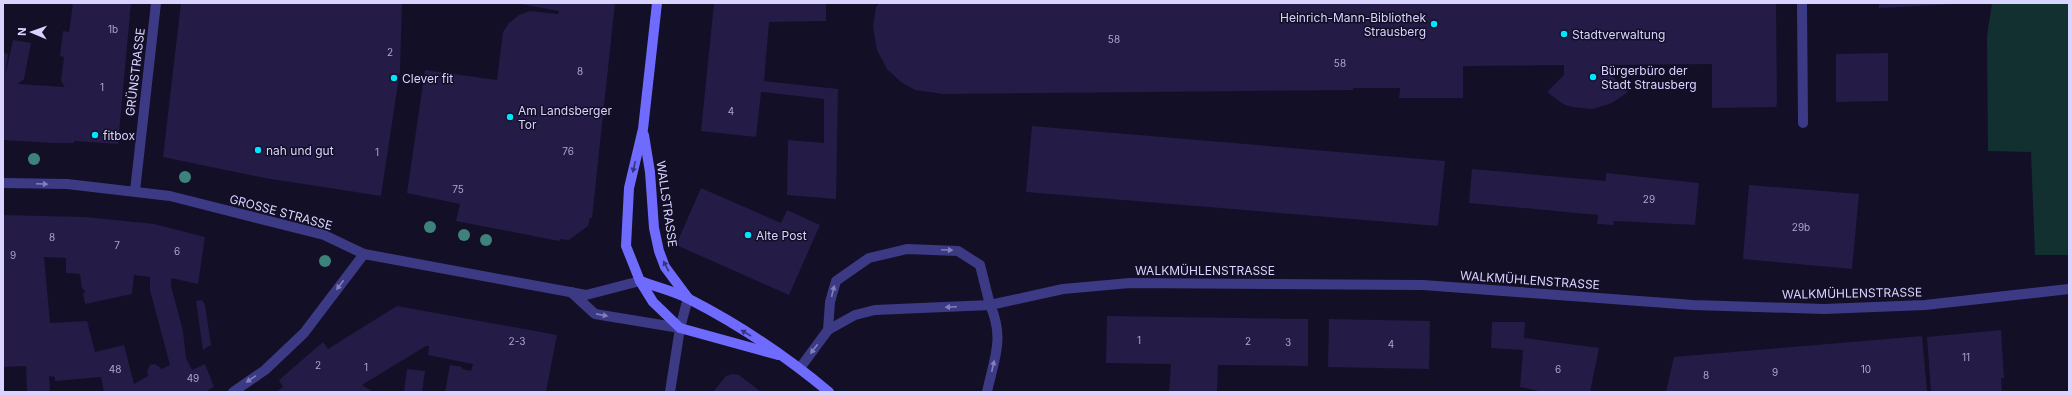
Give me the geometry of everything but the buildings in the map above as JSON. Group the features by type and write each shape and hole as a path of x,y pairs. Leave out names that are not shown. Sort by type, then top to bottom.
{"street":[{"name":"GRÜNSTRASSE","path":"135,191 156,3"},
{"name":"WALLSTRASSE","path":"657,3 643,129 630,188 626,246 640,281 653,302 680,328"},
{"path":"1802,3 1803,123"},
{"name":"WALLSTRASSE","path":"643,129 650,172 654,228 659,251 665,267 688,298"},
{"name":"GROSSE STRASSE","path":"3,183 67,184 170,196 324,235 364,254 586,295 640,281"},
{"path":"828,330 830,302 836,281 869,258 907,249 958,251 980,266 990,305 997,321 999,340 987,392"},
{"path":"233,392 265,370 304,333 364,254"},
{"path":"640,281 688,298 754,337 800,368 829,392"},
{"name":"WALKMÜHLENSTRASSE","path":"800,368 828,330 855,315 875,310 990,305 1063,290 1130,283 1169,282 1423,285 1693,305 1824,309 1925,305 2069,289"},
{"path":"572,292 595,314 680,328 778,354"},
{"path":"670,392 680,328 688,298"}],"green space":[{"path":"1992,3 2069,3 2069,255 2035,255 2031,152 1988,151 1987,36"}],"place":[{"name":"Heinrich-Mann-Bibliothek Strausberg","path":"1434,24"},
{"name":"Stadtverwaltung","path":"1564,34"},
{"name":"Bürgerbüro der Stadt Strausberg","path":"1593,77"},
{"name":"Clever fit","path":"394,78"},
{"name":"Am Landsberger Tor","path":"510,117"},
{"name":"fitbox","path":"95,135"},
{"name":"nah und gut","path":"258,150"},
{"name":"Alte Post","path":"748,235"}]}
